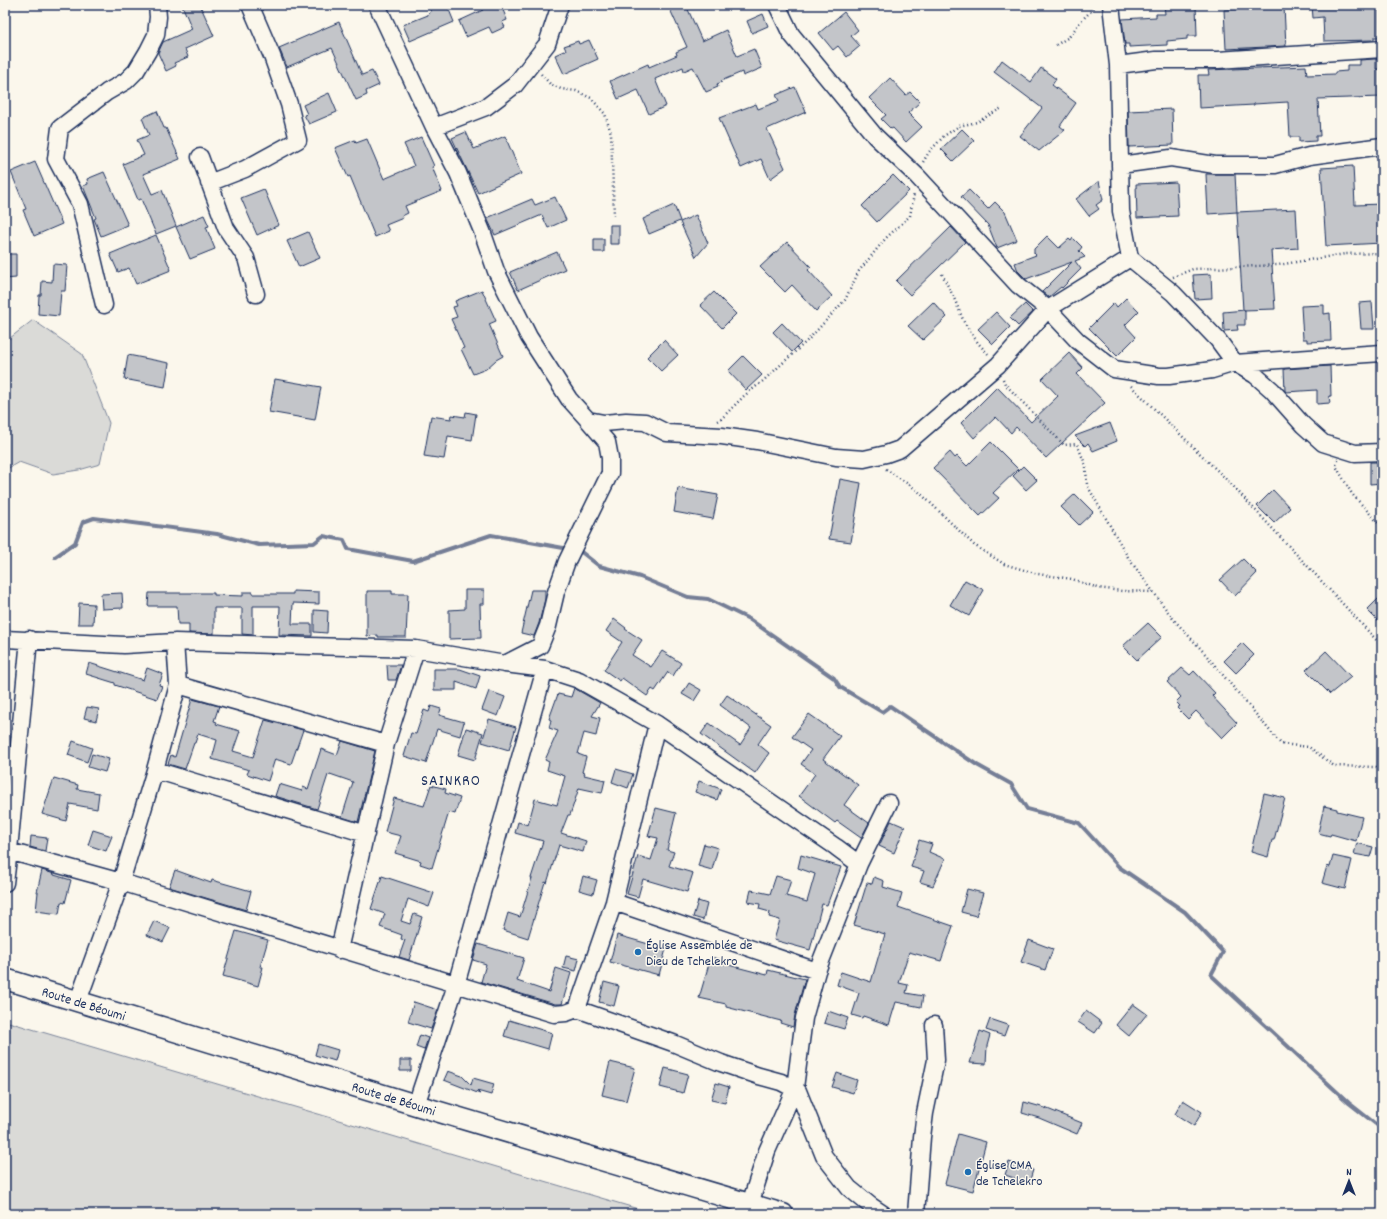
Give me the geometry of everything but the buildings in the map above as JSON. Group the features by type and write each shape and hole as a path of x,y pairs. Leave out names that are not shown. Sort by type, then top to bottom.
{"main road":[{"name":"Route de Béoumi","path":"5,979 78,1000 416,1105 783,1214"}],"street":[{"path":"104,305 80,204 56,158 60,128 107,92 126,81 136,71 156,35 158,16 157,5"},
{"path":"209,183 245,169 298,140 289,104 272,56 250,5"},
{"path":"377,5 434,127 458,173 482,231 496,271 529,337 569,399 607,442 610,458 610,473 567,561 556,592 548,626 540,646 505,664"},
{"path":"434,127 486,107 515,85 547,44 560,5"},
{"path":"777,5 791,34 875,136 917,176 1018,284 1048,309 1078,341 1114,369 1164,376 1212,370 1235,363 1382,353"},
{"path":"1111,5 1116,59 1118,65 1120,211 1130,258 1173,293 1218,340 1235,363 1255,375 1272,390 1303,425 1323,443 1355,453 1382,452"},
{"path":"1118,65 1156,60 1218,60 1382,49"},
{"path":"1120,165 1171,158 1215,165 1275,165 1309,156 1382,146"},
{"path":"200,157 226,228 246,258 256,294"},
{"path":"588,420 604,423 626,421 645,422 667,433 722,436 757,441 836,457 864,458 886,454 900,449 998,365 1048,309 1130,258"},
{"path":"5,639 29,639 124,645 175,642 416,649 545,669 578,680 657,724 830,842 859,864"},
{"path":"5,883 7,850 29,639"},
{"path":"78,1000 121,882 155,770 178,685 175,642"},
{"path":"339,950 386,744 416,649"},
{"path":"416,1105 456,985 545,669"},
{"path":"178,685 386,744"},
{"path":"577,1009 614,902 657,724"},
{"path":"155,770 366,834"},
{"path":"750,1204 766,1151 795,1088 804,1018 817,971 859,864 889,803"},
{"path":"7,850 121,882 339,950 554,1014 566,1013 577,1009 673,1043 721,1063 781,1082 795,1088 798,1091 824,1156 849,1188 883,1214"},
{"path":"614,902 817,971"},
{"path":"916,1214 925,1113 936,1060 934,1025"}],"path":[{"path":"1056,45 1069,37 1081,21 1097,5"},
{"path":"532,64 550,84 561,89 576,91 591,98 605,114 611,133 614,216"},
{"path":"715,422 721,419 744,396 763,381 808,340 845,300 859,271 886,238 910,216 917,176 920,167 929,152 944,136 959,126 977,122 1002,108"},
{"path":"1160,282 1193,269 1278,265 1345,254 1382,253"},
{"path":"942,274 964,322 978,343 998,365 1005,384 1064,445 1077,444 1086,466 1087,485 1129,559 1174,620 1201,649 1281,744 1309,748 1334,766 1376,767 1382,769"},
{"path":"1114,369 1230,483 1382,646"},
{"path":"1338,448 1336,466 1352,494 1382,528"},
{"path":"864,458 885,468 917,490 974,545 1004,564 1038,574 1072,579 1098,588 1122,591 1154,592"}],"shaded area":[{"path":"33,320 82,354 109,423 100,464 79,470 53,474 19,462 5,470 5,342"},
{"path":"5,1021 655,1214 5,1214"}],"waterway":[{"path":"55,557 75,543 83,522 94,518 217,534 259,545 314,543 323,536 344,540 348,549 413,561 491,535 569,549"},
{"path":"575,550 580,551 599,566 640,577 688,597 708,599 749,619 834,678 840,687 882,712 890,706 977,765 1011,784 1027,809 1079,823 1119,867 1185,912 1223,952 1211,975 1349,1103 1382,1129"}],"place":[{"name":"Église Assemblée de Dieu de Tchelekro","path":"638,952"},
{"name":"Église CMA de Tchelekro","path":"968,1172"}],"district":[{"name":"SAINKRO","path":"451,779"}]}
